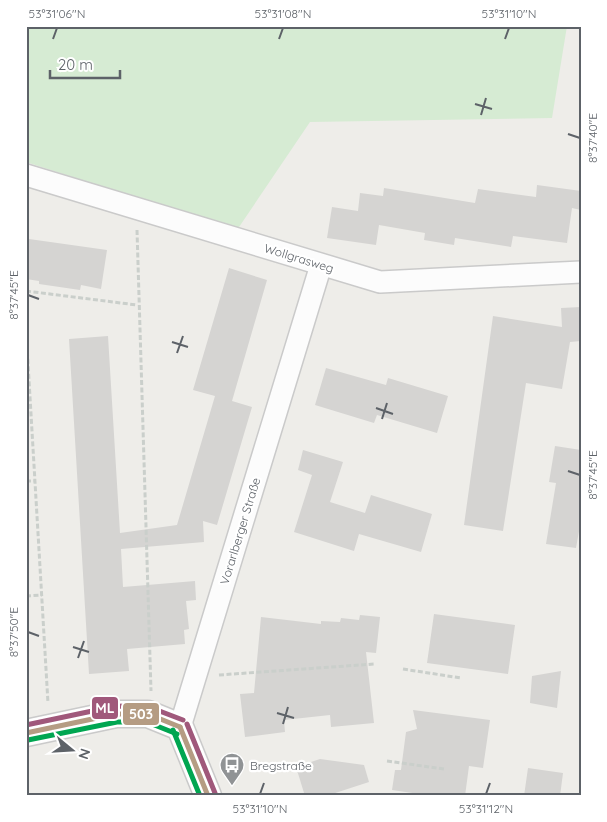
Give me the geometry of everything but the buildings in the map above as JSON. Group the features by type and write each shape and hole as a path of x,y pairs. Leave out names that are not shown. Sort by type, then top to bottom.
{"street":[{"name":"Wollgrasweg","path":"26,175 380,282 581,272"},
{"name":"Vorarlberger Straße","path":"180,727 321,264"},
{"path":"38,730 116,714 148,714 180,727 208,796"}],"path":[{"path":"137,207 137,305 151,678 148,714"},
{"path":"26,292 137,305"},
{"path":"26,329 42,595 38,730"},
{"path":"26,481 35,481"},
{"path":"26,596 42,595"},
{"path":"196,676 374,664"},
{"path":"403,669 461,678"},
{"path":"387,761 444,769"}],"green space":[{"path":"26,26 567,26 552,118 310,122 237,230 26,162"}],"transit line":[{"name":"ML","path":"26,725 116,706 149,707 183,720"},
{"name":"503","path":"26,733 116,714 148,714 180,727"},
{"path":"28,740 117,722 147,722 177,734"},
{"name":"ML","path":"187,724 215,793"},
{"name":"503","path":"180,727 208,796"},
{"path":"173,730 200,796"}],"place":[{"name":"Bregstraße","path":"232,786"}]}
